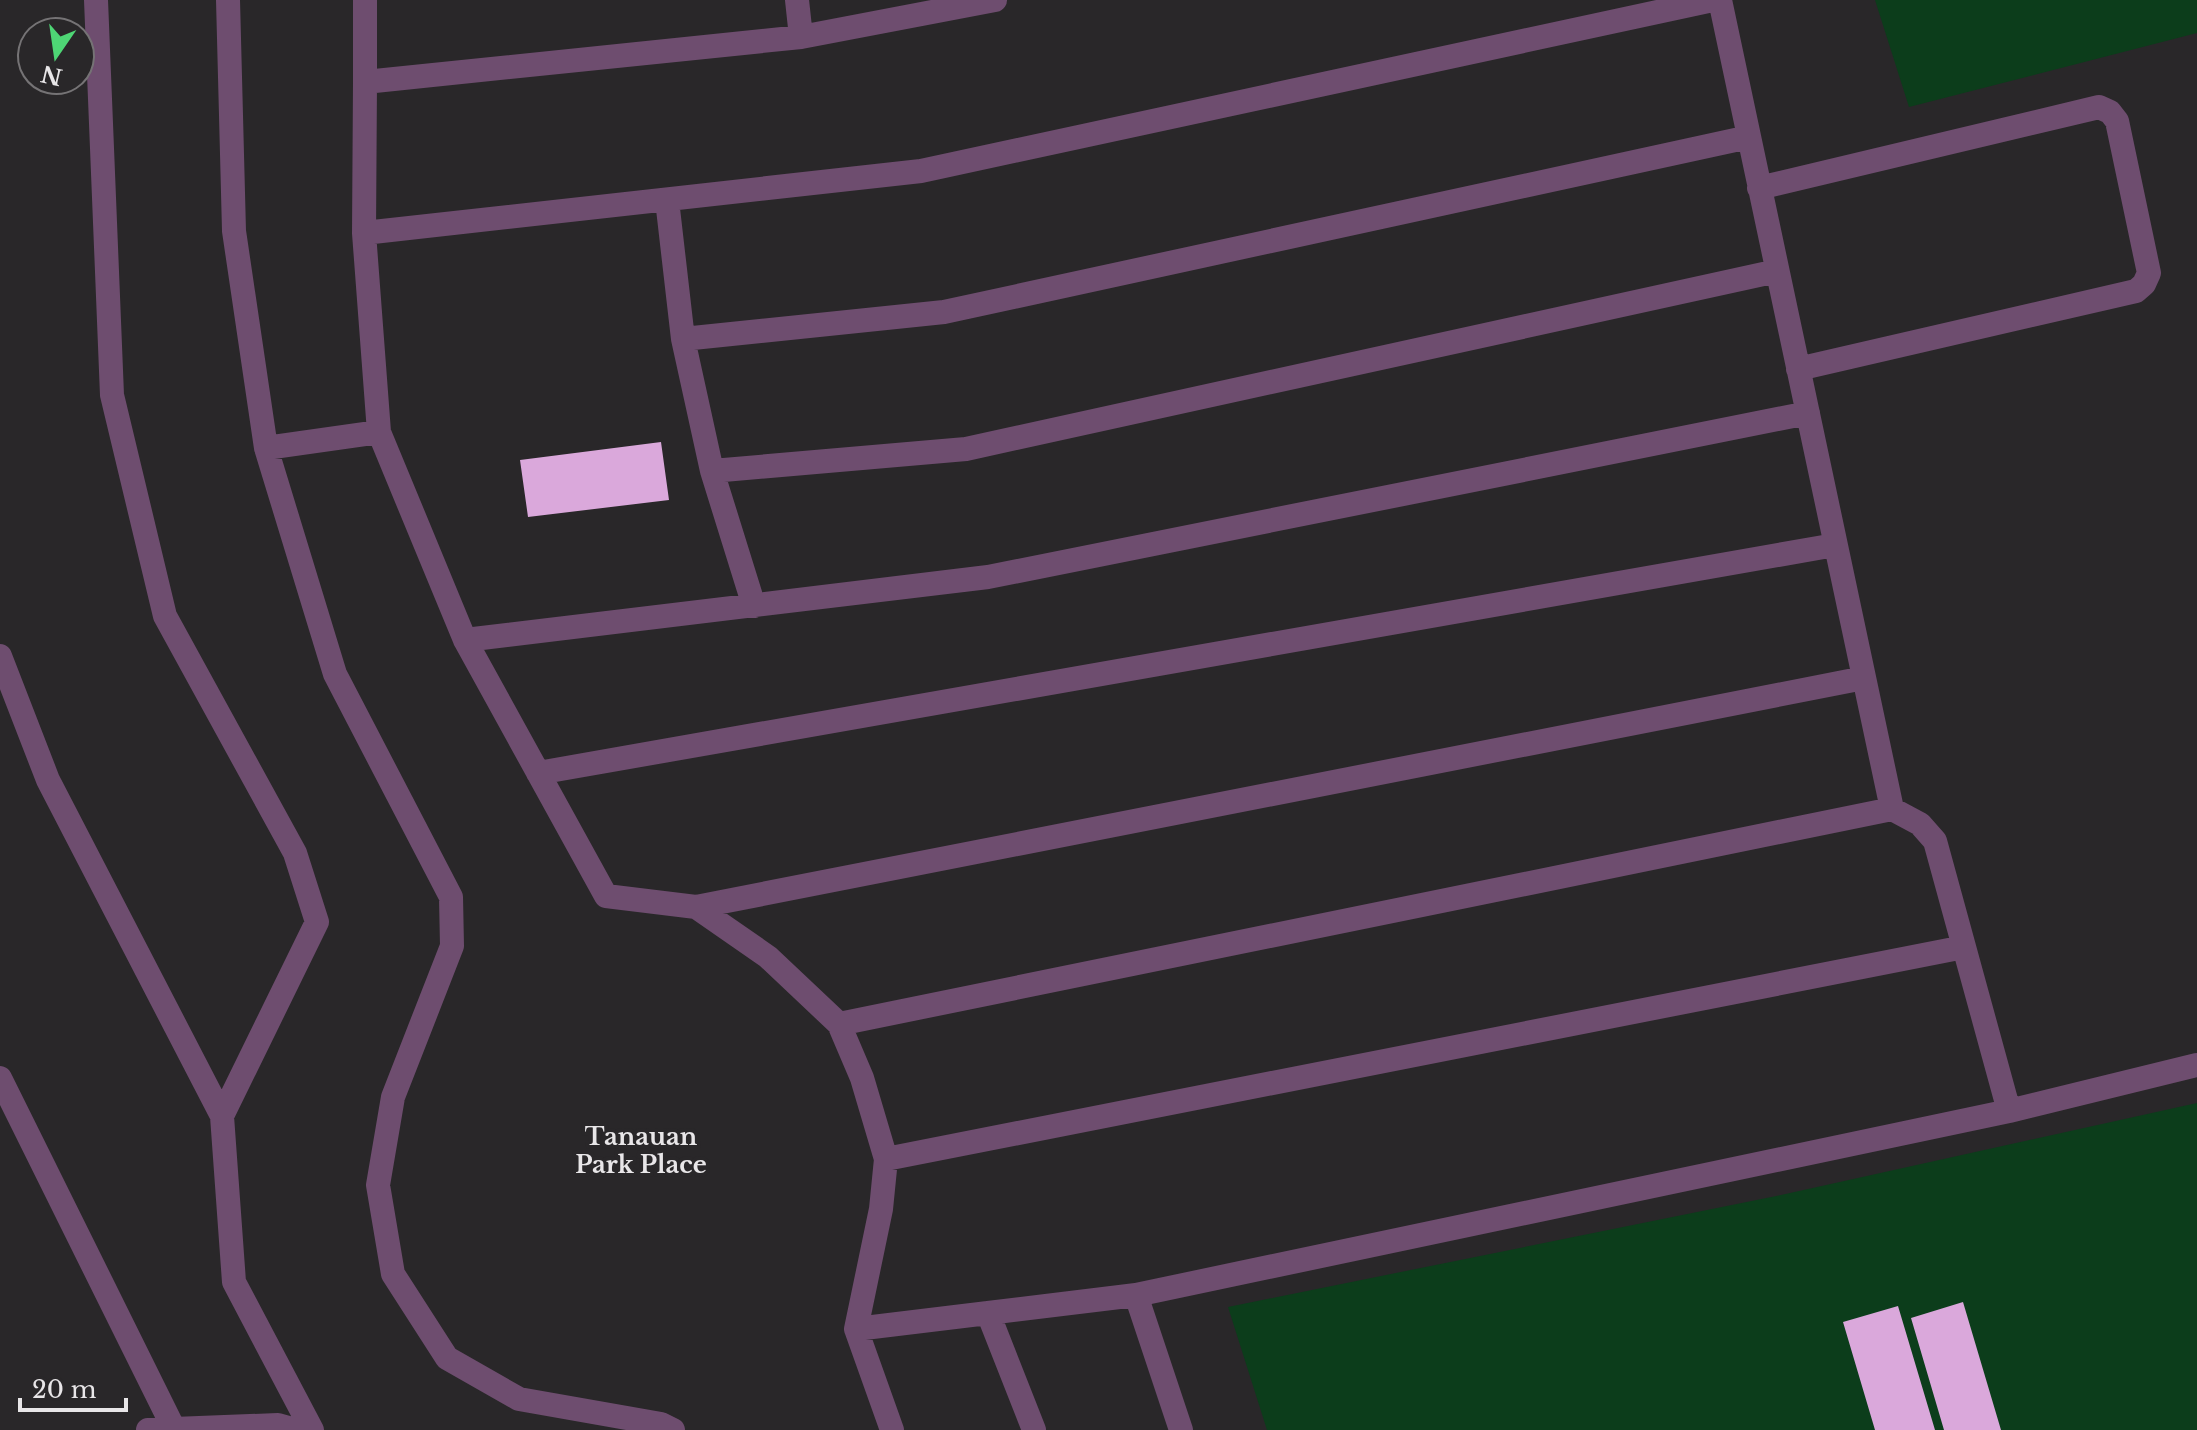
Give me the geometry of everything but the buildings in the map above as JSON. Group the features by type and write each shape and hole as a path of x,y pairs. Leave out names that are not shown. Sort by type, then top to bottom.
{"street":[{"path":"96,0 112,395 165,616 295,853 317,922 222,1116"},
{"path":"228,0 234,231 266,448 335,674 451,897 452,946 393,1097 378,1185 393,1274 447,1358 519,1399 661,1424 673,1430"},
{"path":"365,0 364,233 379,432 465,640 606,896 696,907 1864,678"},
{"path":"797,0 801,37"},
{"path":"365,82 801,37 995,0"},
{"path":"364,233 921,171 1713,0"},
{"path":"1720,0 1892,809"},
{"path":"1759,188 2099,107 2110,112 2117,121 2149,273 2136,291 1798,369"},
{"path":"683,339 944,312 1749,137"},
{"path":"667,200 683,339 712,471 754,606"},
{"path":"712,471 966,449 1777,271"},
{"path":"465,640 988,577 1808,413"},
{"path":"266,448 379,432"},
{"path":"538,773 1835,545"},
{"path":"0,656 48,780 222,1116 234,1282 312,1430"},
{"path":"839,1024 1892,809 1920,824 1935,841 2009,1111"},
{"path":"696,907 768,957 839,1024 862,1078 886,1159 881,1209 856,1329 892,1430"},
{"path":"886,1159 1964,947"},
{"path":"856,1329 1136,1295 2009,1111 2197,1065"},
{"path":"0,1078 174,1429"},
{"path":"1136,1295 1181,1430"},
{"path":"988,1313 1034,1430"},
{"path":"148,1430 284,1428"}],"green space":[{"path":"1875,0 2197,0 2197,33 1909,107"},
{"path":"2197,1103 2197,1430 1267,1430 1228,1307 1781,1195"}],"district":[{"name":"Tanauan Park Place","path":"641,1150"}]}
